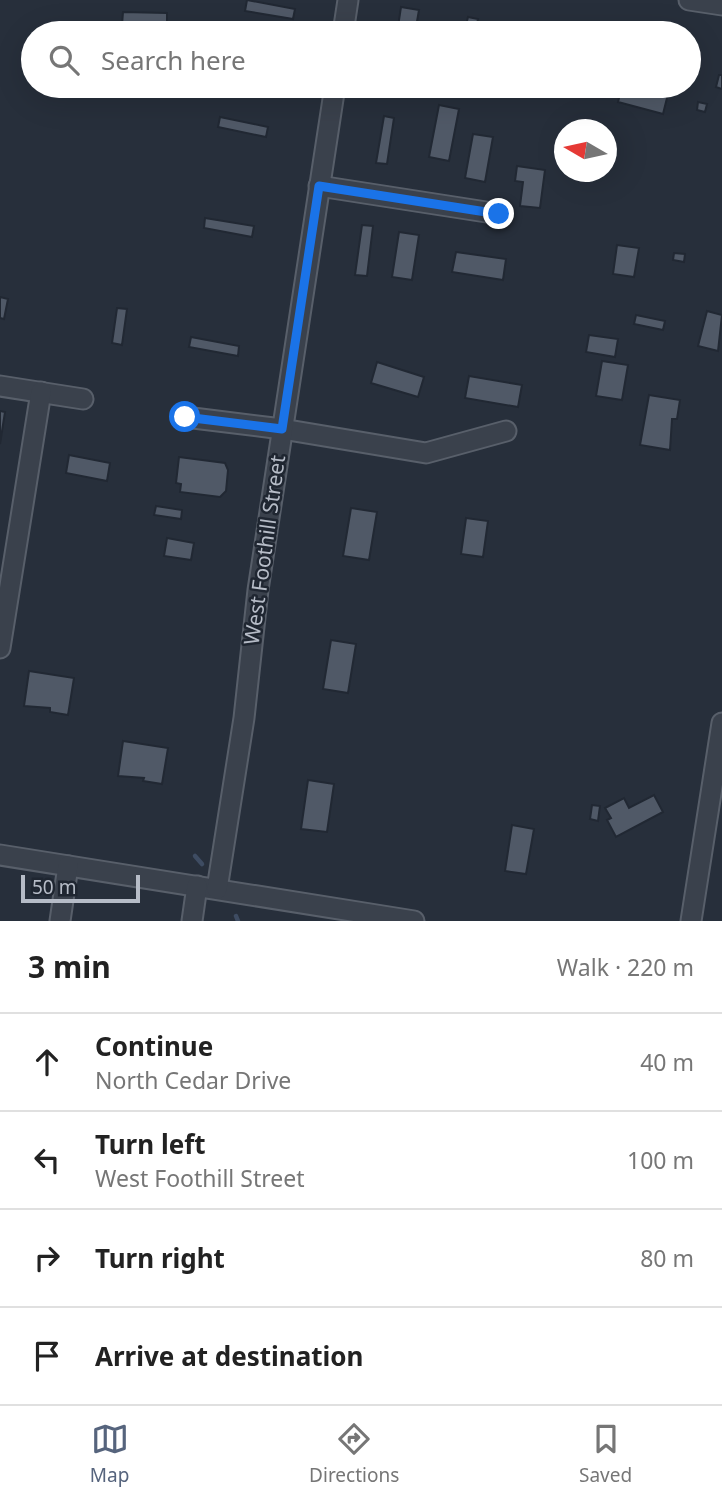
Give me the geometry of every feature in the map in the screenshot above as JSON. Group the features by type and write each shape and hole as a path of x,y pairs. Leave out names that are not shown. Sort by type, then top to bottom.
{"street":[{"path":"345,21 348,0"},
{"path":"689,0 722,5"},
{"name":"West Foothill Street","path":"217,889 282,429 333,98"},
{"path":"319,186 499,214"},
{"path":"0,386 83,399"},
{"path":"0,648 41,392"},
{"path":"185,417 282,429 426,453 506,431"},
{"path":"691,921 722,723"},
{"path":"0,855 414,921"},
{"path":"60,921 68,866"},
{"path":"192,921 197,886"}],"building":[{"path":"247,0 295,9 293,19 245,11"},
{"path":"401,7 419,10 417,21 399,21"},
{"path":"123,12 167,13 167,21 122,21"},
{"path":"468,17 478,19 478,21 467,21"},
{"path":"719,75 722,75 722,89 716,87"},
{"path":"619,98 667,98 663,114 618,102"},
{"path":"698,102 707,104 705,112 697,110"},
{"path":"439,105 459,109 449,161 429,157"},
{"path":"384,116 394,118 387,164 376,163"},
{"path":"220,117 268,127 266,137 218,127"},
{"path":"473,134 493,137 485,182 465,178"},
{"path":"517,166 545,170 540,208 520,206 523,182 515,181"},
{"path":"205,218 254,226 252,237 204,228"},
{"path":"362,225 373,226 367,276 355,275"},
{"path":"399,232 419,235 412,280 392,277"},
{"path":"617,245 639,248 634,277 613,274"},
{"path":"456,252 506,259 503,280 452,272"},
{"path":"674,253 685,254 684,262 673,260"},
{"path":"0,297 8,299 4,319 0,318"},
{"path":"117,308 127,309 122,345 112,343"},
{"path":"707,311 722,315 718,351 698,346"},
{"path":"636,315 665,321 663,330 634,324"},
{"path":"589,335 618,339 615,357 586,352"},
{"path":"191,337 239,346 238,356 189,347"},
{"path":"602,361 628,365 622,400 596,396"},
{"path":"377,362 424,377 418,397 371,383"},
{"path":"469,376 522,385 518,407 465,398"},
{"path":"649,395 680,400 677,419 672,419 670,450 640,445"},
{"path":"0,411 5,412 0,444"},
{"path":"69,455 110,463 107,481 66,473"},
{"path":"179,457 225,463 228,470 226,491 220,497 180,492 181,484 176,483"},
{"path":"156,506 182,510 181,519 154,515"},
{"path":"351,508 377,512 369,560 343,556"},
{"path":"466,518 488,521 483,557 461,554"},
{"path":"167,538 194,543 191,560 164,556"},
{"path":"331,640 356,644 348,693 323,689"},
{"path":"29,671 74,678 68,715 50,712 50,708 24,706"},
{"path":"123,741 168,748 162,784 143,781 144,778 118,776"},
{"path":"308,780 334,784 327,832 301,829"},
{"path":"654,795 663,812 616,837 607,820 611,818 605,808 624,798 629,808"},
{"path":"592,805 600,806 598,821 590,819"},
{"path":"512,825 534,829 526,874 505,871"}],"waterway":[{"path":"195,856 202,864"},
{"path":"236,916 238,921"}],"route":[{"path":"185,417 282,429 319,186 499,214"}]}
